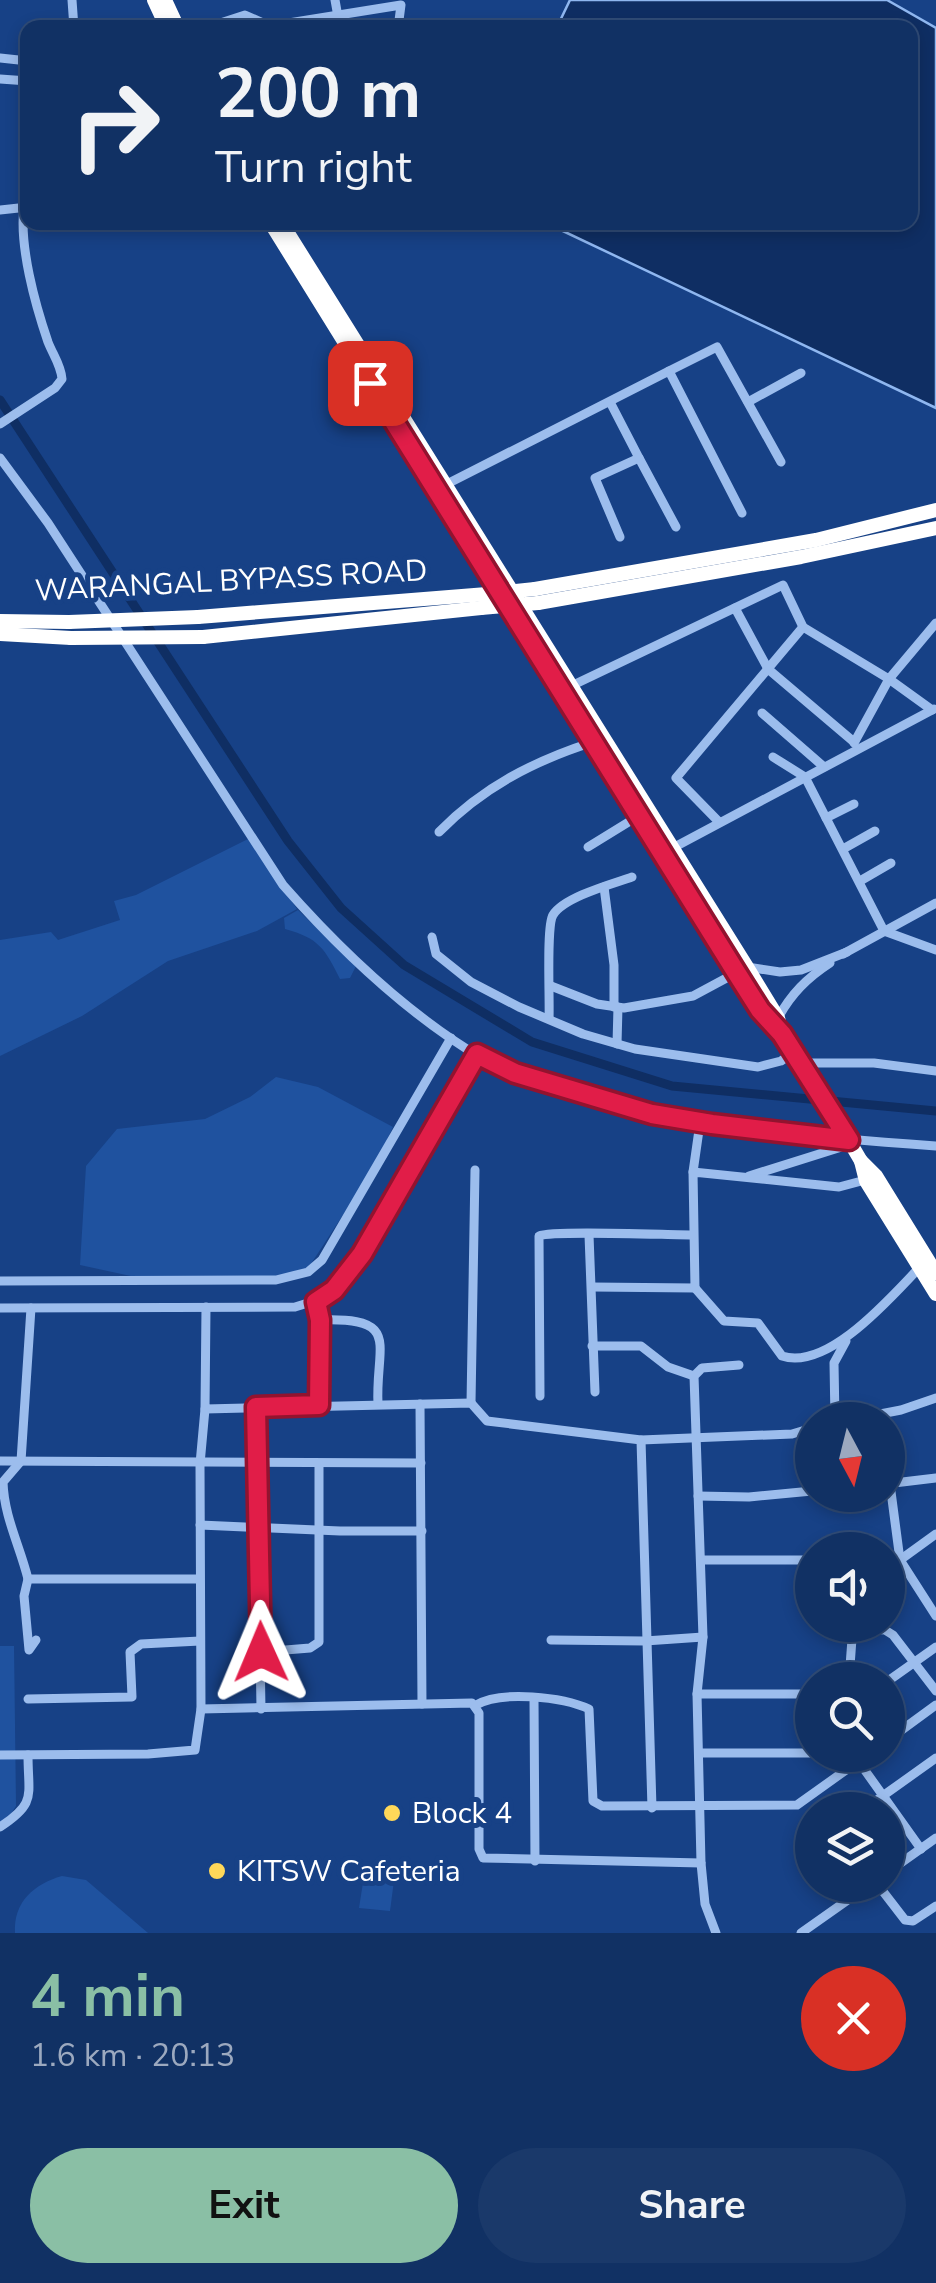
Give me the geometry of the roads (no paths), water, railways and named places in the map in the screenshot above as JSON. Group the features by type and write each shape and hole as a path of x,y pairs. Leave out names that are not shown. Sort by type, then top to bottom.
{"highway":[{"path":"275,230 440,488 529,615 741,970 760,1010 780,1026 936,1294"},
{"path":"287,230 593,742 668,851"},
{"name":"WARANGAL BYPASS ROAD","path":"536,596 816,540 936,510"},
{"name":"WARANGAL BYPASS ROAD","path":"0,620 70,630 203,637 801,558 936,528"},
{"name":"WARANGAL BYPASS ROAD","path":"70,630 198,617 484,601"},
{"path":"0,634 70,630"},
{"path":"871,1178 936,1273"}],"street":[{"path":"345,20 401,5 399,20"},
{"path":"230,20 246,15 257,20"},
{"path":"0,58 20,60"},
{"path":"5,79 16,60"},
{"path":"0,424 60,384 62,374 49,344 22,230"},
{"path":"440,488 718,347 780,462"},
{"path":"669,371 742,512"},
{"path":"748,402 801,373"},
{"path":"610,402 676,527"},
{"path":"0,458 48,523 284,885 320,928 388,992 450,1038 515,1073 613,1105 700,1122 936,1146"},
{"path":"620,537 595,478 639,458"},
{"path":"569,686 783,585 804,627 934,709"},
{"path":"735,608 768,668 854,746"},
{"path":"854,746 889,680 936,623"},
{"path":"719,822 676,778 804,627"},
{"path":"668,851 854,746 934,709"},
{"path":"762,713 824,766"},
{"path":"439,832 464,806 516,772 593,742"},
{"path":"774,757 804,777 884,931 936,950"},
{"path":"826,818 854,804"},
{"path":"588,847 640,815"},
{"path":"843,849 875,831"},
{"path":"860,881 891,864"},
{"path":"549,1019 549,935 554,913 563,904 632,877"},
{"path":"604,886 614,965 617,1044"},
{"path":"780,1026 788,1001 806,979 936,902"},
{"path":"432,937 436,954 471,982 549,1019 617,1044 758,1067 781,1061 936,1071"},
{"path":"551,986 616,1007 693,996 741,970 801,970 847,952"},
{"path":"0,1281 276,1280 308,1272 322,1260 450,1038"},
{"path":"0,1308 295,1308 316,1302 334,1290 362,1254 477,1054"},
{"path":"700,1122 693,1172 696,1288 724,1321 763,1326 777,1350 788,1358 807,1356 851,1335"},
{"path":"745,1177 849,1140"},
{"path":"475,1170 470,1402 487,1421 641,1440 795,1433"},
{"path":"693,1172 839,1188 871,1178"},
{"path":"540,1396 538,1239 548,1232 692,1235"},
{"path":"589,1235 594,1392"},
{"path":"834,1402 834,1363 842,1346 919,1268"},
{"path":"592,1287 696,1288"},
{"path":"316,1302 320,1320 319,1405"},
{"path":"0,1754 148,1754 195,1750 201,1709 200,1464 206,1409 206,1307"},
{"path":"31,1308 21,1461 3,1482 4,1511 19,1544 28,1579 24,1596 28,1650 36,1640"},
{"path":"320,1320 356,1321 378,1334 382,1344 377,1371 378,1404"},
{"path":"592,1346 641,1346 668,1367 694,1376"},
{"path":"716,1933 705,1904 700,1863 697,1694 703,1637 694,1376 702,1368 739,1365"},
{"path":"905,1409 936,1398"},
{"path":"206,1409 470,1402"},
{"path":"420,1404 422,1704"},
{"path":"256,1407 261,1709"},
{"path":"641,1440 652,1808"},
{"path":"0,1460 421,1463"},
{"path":"261,1652 310,1648 320,1642 319,1464"},
{"path":"905,1482 936,1478"},
{"path":"698,1496 795,1492"},
{"path":"200,1524 422,1531"},
{"path":"905,1556 936,1534"},
{"path":"701,1560 795,1560"},
{"path":"905,1568 936,1616"},
{"path":"28,1579 200,1578"},
{"path":"551,1640 703,1637"},
{"path":"28,1699 132,1697 130,1652 141,1644 200,1640"},
{"path":"896,1642 936,1691"},
{"path":"905,1669 936,1647"},
{"path":"697,1694 795,1694"},
{"path":"201,1709 467,1702 476,1705 505,1696 589,1709 594,1803 652,1808 797,1805 841,1772"},
{"path":"534,1698 535,1862"},
{"path":"476,1705 479,1853 492,1861 700,1863"},
{"path":"905,1728 936,1705"},
{"path":"698,1753 795,1754"},
{"path":"0,1827 28,1805 28,1756"},
{"path":"889,1792 936,1758"},
{"path":"905,1827 921,1849"},
{"path":"905,1860 936,1838"},
{"path":"801,1933 846,1902"},
{"path":"891,1902 905,1920 914,1921 936,1906"}],"waterway":[{"path":"0,400 288,841 341,908 404,965 532,1042 672,1086 936,1111"}],"place":[{"name":"Block 4","path":"392,1813"},
{"name":"KITSW Cafeteria","path":"217,1871"}]}
